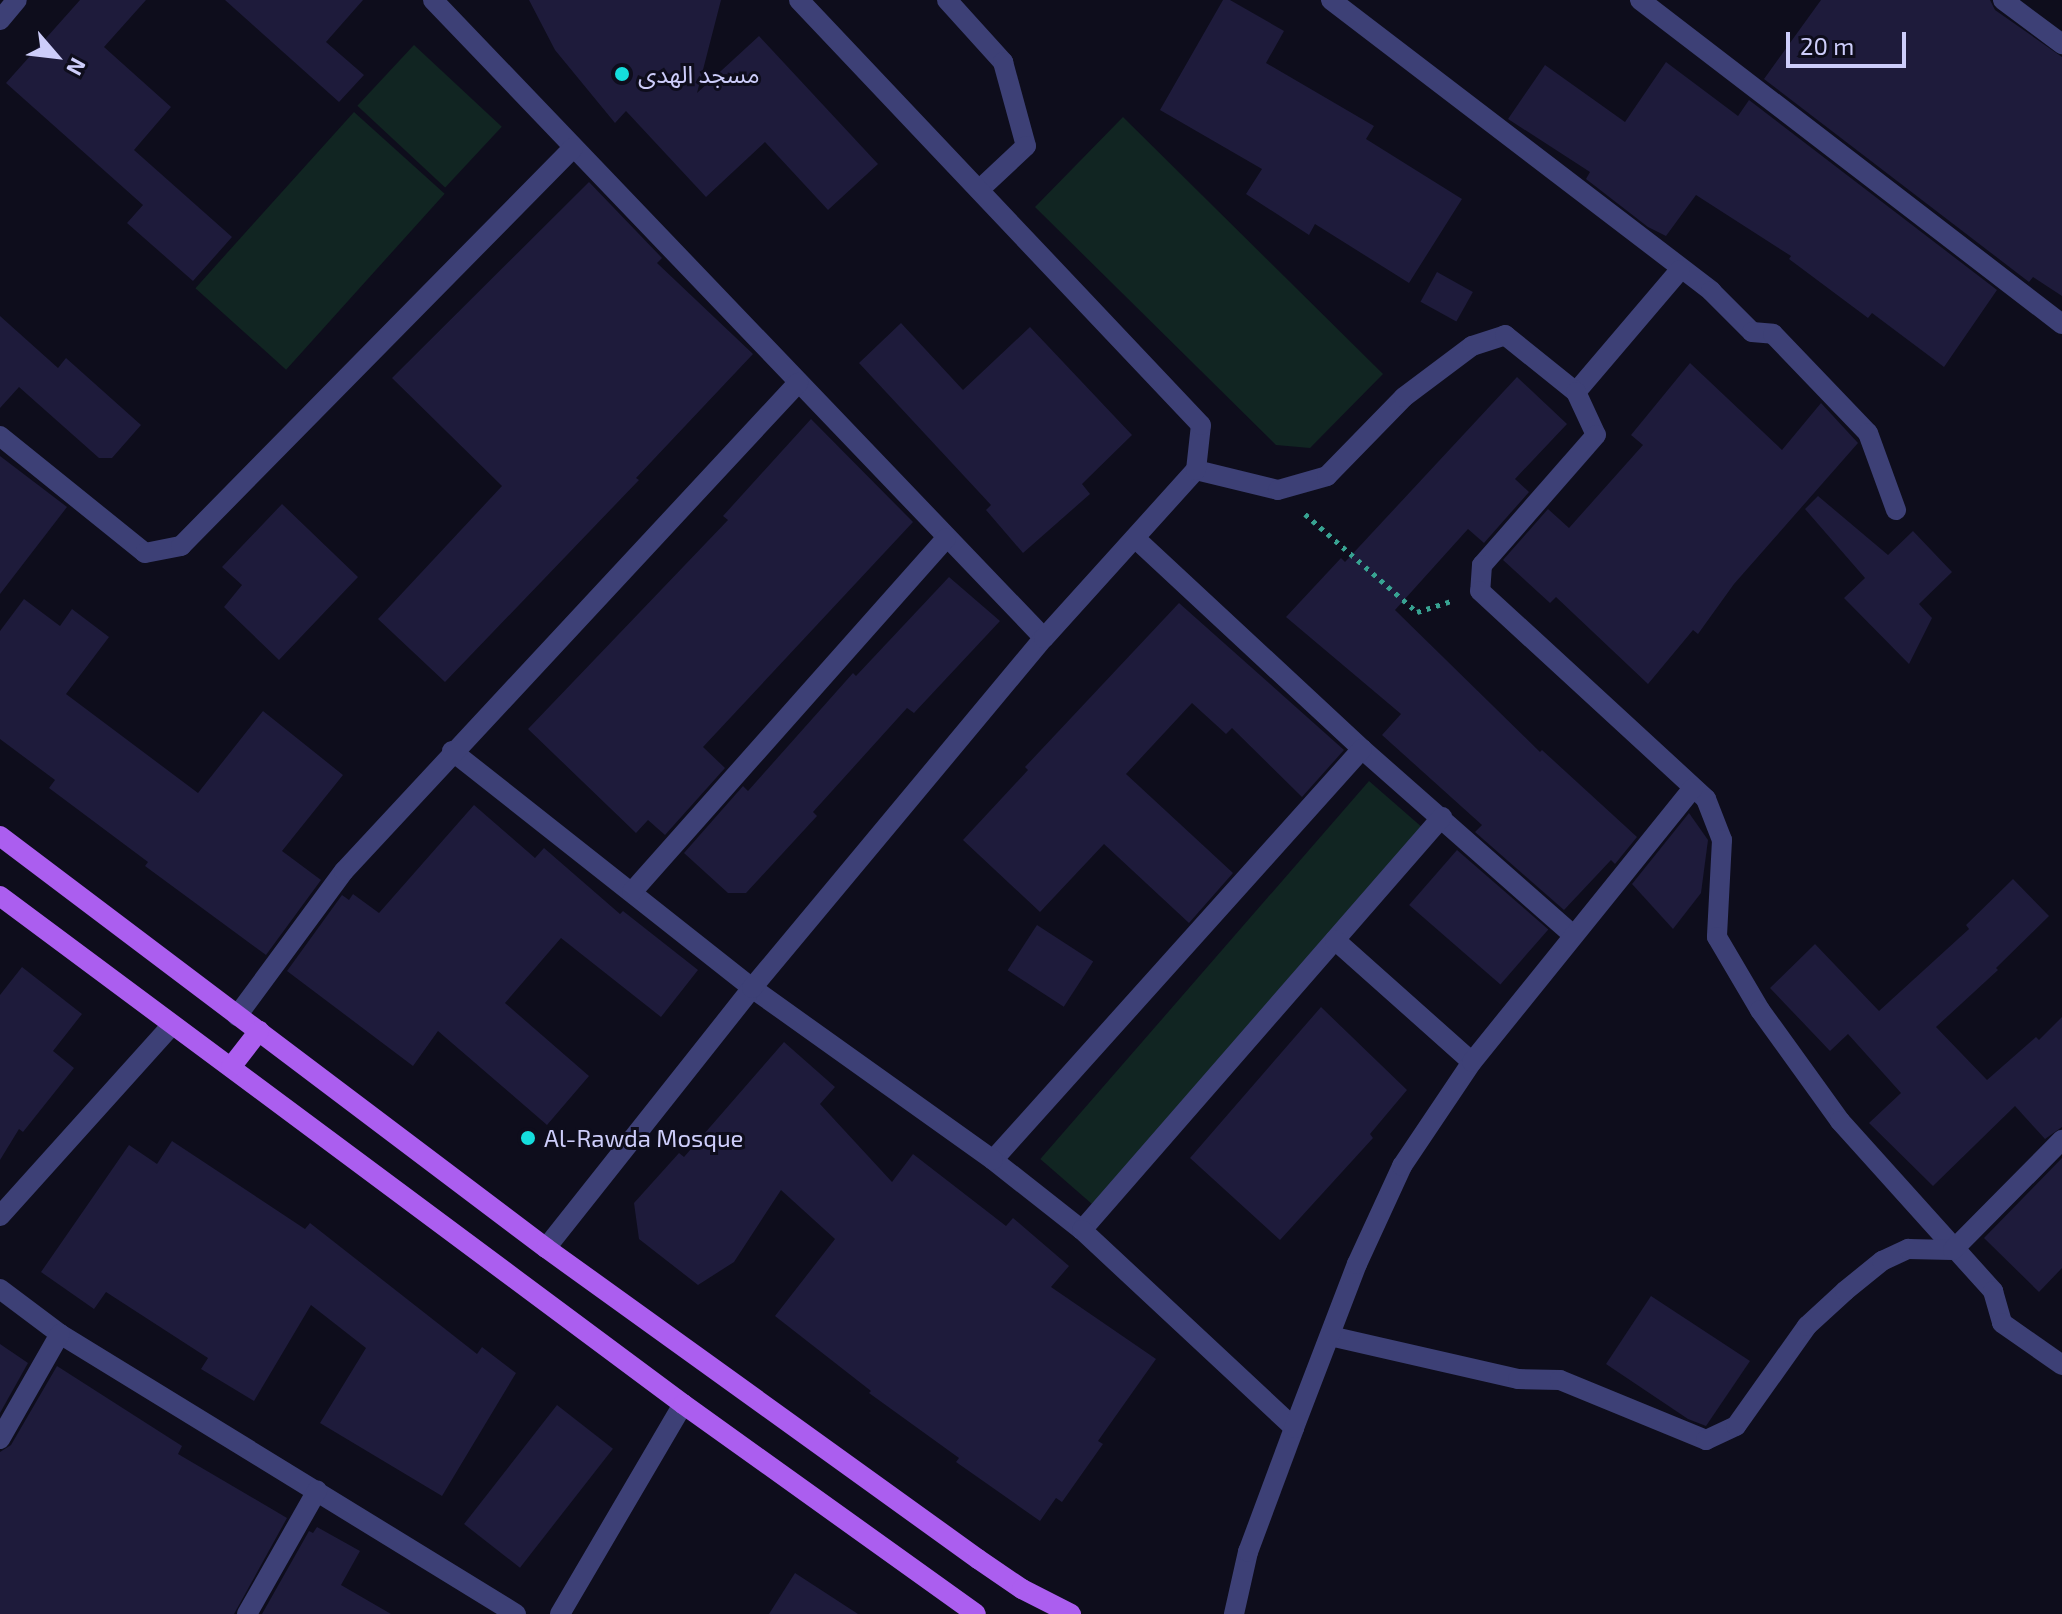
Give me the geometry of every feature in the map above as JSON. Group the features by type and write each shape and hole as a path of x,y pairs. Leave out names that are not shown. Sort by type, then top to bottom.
{"main road":[{"path":"0,836 546,1248 978,1559 1022,1589 1071,1614"},
{"path":"0,896 952,1606 976,1614"},
{"path":"231,1067 259,1031"}],"street":[{"path":"0,20 17,0"},
{"path":"433,0 1044,638"},
{"path":"546,1248 752,988 1044,638 1196,470 1201,425 799,0"},
{"path":"947,0 1003,62 1026,146 979,190"},
{"path":"1331,0 1711,291 1752,332 1773,334 1868,433 1896,510"},
{"path":"1640,0 2062,324"},
{"path":"2003,0 2062,44"},
{"path":"0,436 145,553 181,546 573,148"},
{"path":"1576,392 1680,270"},
{"path":"1196,470 1278,490 1327,476 1404,397 1472,346 1505,335 1576,392 1596,435 1482,565 1480,591 1706,799 1722,840 1717,937 1760,1010 1840,1121 1993,1291 2002,1323 2062,1365"},
{"path":"237,1016 344,871 452,751 798,383"},
{"path":"632,892 946,538"},
{"path":"1135,538 1362,749 1573,935"},
{"path":"993,1160 1362,749"},
{"path":"452,751 752,988 993,1160 1082,1230 1294,1428"},
{"path":"1234,1614 1248,1552 1294,1428 1357,1264 1402,1166 1472,1062 1693,788"},
{"path":"1082,1230 1442,817"},
{"path":"1335,940 1472,1062"},
{"path":"0,1216 172,1025"},
{"path":"1330,1336 1518,1379 1560,1380 1706,1440 1736,1426 1807,1326 1882,1261 1908,1249 1953,1250 2062,1140"},
{"path":"0,1289 60,1334 516,1614"},
{"path":"0,1439 60,1334"},
{"path":"560,1614 683,1404"},
{"path":"247,1614 317,1491"}],"path":[{"path":"1278,490 1417,612 1480,591"}],"green space":[{"path":"414,45 502,127 445,188 357,106"},
{"path":"354,112 445,194 286,370 195,288"},
{"path":"1123,117 1383,374 1310,448 1276,445 1035,207"},
{"path":"1369,781 1424,829 1095,1207 1040,1159"}],"building":[{"path":"80,0 146,0 104,47 171,107 134,150 232,237 193,281 127,223 143,205 6,83"},
{"path":"225,0 363,0 326,42 364,75 339,102"},
{"path":"529,0 721,0 697,93 759,36 878,164 828,210 765,142 706,197 626,111 615,123 555,50"},
{"path":"1223,0 1230,0 1284,31 1266,63 1374,126 1366,139 1462,199 1409,283 1315,224 1309,235 1246,194 1262,169 1160,110"},
{"path":"1821,0 1990,0 1995,10 2062,57 2062,296 2033,277 2029,282 1764,79"},
{"path":"1666,62 1738,116 1749,100 1997,290 1944,367 1872,313 1868,318 1789,259 1791,256 1696,195 1666,236 1648,227 1586,179 1590,172 1508,119 1545,65 1625,122"},
{"path":"589,182 662,258 657,263 753,354 636,478 639,480 445,682 378,619 502,486 392,378"},
{"path":"1437,272 1473,292 1456,322 1421,302"},
{"path":"0,316 58,368 66,358 141,425 112,458 99,458 19,387 0,408"},
{"path":"901,323 963,390 1030,327 1132,435 1082,484 1090,494 1023,553 986,510 991,505 859,363"},
{"path":"1690,363 1782,450 1821,403 1858,443 1734,584 1698,634 1693,630 1648,684 1556,597 1550,603 1503,560 1548,509 1569,528 1643,445 1631,435"},
{"path":"1517,377 1567,424 1515,479 1529,492 1484,543 1468,529 1395,610 1540,752 1542,750 1637,837 1615,864 1611,860 1564,910 1475,832 1482,825 1382,735 1401,714 1286,617 1341,558 1345,562"},
{"path":"811,419 913,522 703,747 725,768 665,835 648,820 636,833 528,729 728,520 723,516"},
{"path":"0,456 67,507 0,594"},
{"path":"1818,496 1888,555 1913,531 1952,572 1919,604 1932,618 1909,664 1844,598 1865,578 1805,509"},
{"path":"282,504 358,577 279,660 224,607 242,585 222,567"},
{"path":"949,577 1000,621 914,713 907,708 813,812 817,816 746,893 728,893 684,853 743,786 748,791 853,673 856,676"},
{"path":"24,599 60,626 72,609 109,637 66,694 198,793 263,711 343,775 282,851 321,880 266,955 145,866 148,862 49,788 55,780 0,739 0,631"},
{"path":"1179,603 1344,750 1302,797 1232,728 1226,734 1192,703 1126,774 1233,873 1189,923 1104,844 1040,912 963,840 1028,770 1025,767"},
{"path":"474,805 535,858 544,848 620,914 623,911 698,970 661,1017 561,938 505,1003 589,1076 547,1125 438,1031 413,1066 287,971 342,895 349,900 353,894 379,913"},
{"path":"1689,813 1708,840 1701,893 1673,929 1632,884"},
{"path":"1457,850 1548,929 1500,984 1409,905"},
{"path":"2013,879 2049,916 1996,968 1998,970 1936,1027 1987,1080 2036,1037 2039,1040 2062,1017 2062,1127 2045,1139 2015,1106 1933,1186 1869,1123 1901,1093 1848,1034 1830,1051 1770,988 1815,944 1879,1011 1969,929 1966,925"},
{"path":"1037,925 1093,961 1064,1007 1008,970"},
{"path":"22,967 82,1014 53,1051 74,1068 23,1132 19,1129 0,1160 0,995"},
{"path":"1321,1007 1407,1090 1370,1134 1373,1138 1280,1240 1190,1158"},
{"path":"784,1042 835,1087 820,1104 892,1182 913,1154 1006,1226 1013,1218 1069,1266 1051,1287 1156,1359 1098,1441 1103,1444 1062,1502 1056,1498 1040,1521 956,1462 959,1458 869,1393 871,1391 775,1316 835,1239 781,1190 734,1262 698,1285 639,1239 634,1203 679,1153 684,1157"},
{"path":"172,1141 305,1229 310,1223 477,1354 482,1347 516,1373 442,1496 320,1423 366,1348 311,1305 254,1401 201,1369 208,1358 106,1292 94,1309 41,1272 129,1145 157,1164"},
{"path":"2062,1158 2062,1268 2039,1292 1984,1238"},
{"path":"1651,1296 1750,1361 1706,1426 1688,1419 1606,1364"},
{"path":"0,1344 28,1363 0,1413"},
{"path":"57,1366 182,1446 178,1454 287,1518 234,1614 0,1614 0,1452 11,1445"},
{"path":"557,1405 613,1449 520,1568 464,1524"},
{"path":"317,1527 360,1551 341,1585 391,1614 262,1614 309,1531 313,1533"},
{"path":"795,1573 858,1614 769,1614"}],"place":[{"name":"مسجد الهدى","path":"622,74"},
{"name":"Al-Rawda Mosque","path":"528,1138"}]}
